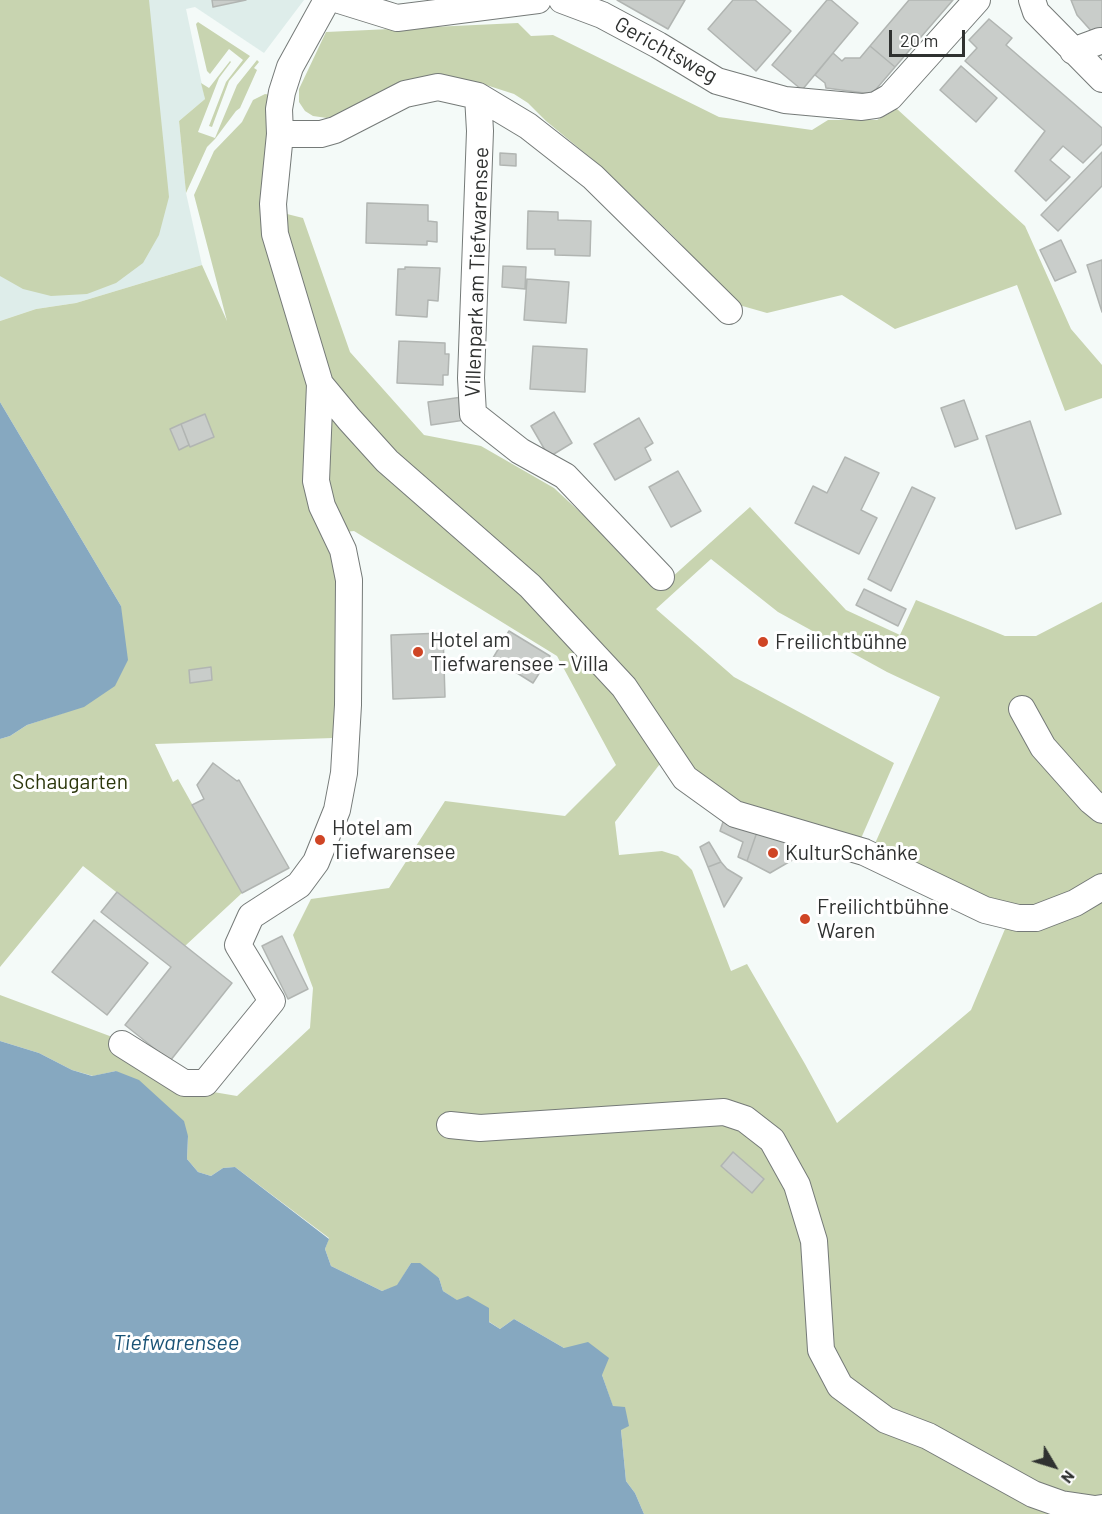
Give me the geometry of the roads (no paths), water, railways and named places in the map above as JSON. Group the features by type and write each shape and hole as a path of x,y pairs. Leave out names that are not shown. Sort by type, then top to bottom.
{"street":[{"path":"122,1044 184,1083 205,1083 272,1001 238,945 251,916 298,885 316,862 337,810 344,773 348,705 349,580 343,550 322,506 316,481 320,384 275,234 273,204 280,134 279,109 290,68 327,0"},
{"path":"339,0 397,18 538,0"},
{"name":"Gerichtsweg","path":"562,0 602,15 658,45 717,81 785,100 862,107 876,105 890,97 977,0"},
{"path":"1032,0 1036,12 1102,79"},
{"path":"1073,51 1100,41"},
{"path":"280,134 321,134 335,130 405,94 438,87 478,96 528,126 593,177 729,310"},
{"name":"Villenpark am Tiefwarensee","path":"478,96 480,131 471,378 473,414 520,451 565,476 662,577"},
{"path":"320,384 387,461 530,586 624,687 685,778 735,814 864,852 985,910 1018,918 1036,918 1075,903 1102,887"},
{"path":"1022,709 1043,747 1091,801 1102,810"},
{"path":"450,1125 480,1128 724,1112 745,1119 772,1140 797,1185 814,1241 821,1350 840,1386 886,1420 928,1436 1033,1494 1061,1504 1102,1508"}],"water":[{"path":"0,402 121,606 128,660 115,686 84,707 27,725 10,736 0,739"},
{"name":"Tiefwarensee","path":"0,1041 39,1053 72,1070 92,1076 116,1071 139,1080 184,1121 188,1136 187,1159 198,1172 211,1176 223,1168 235,1167 329,1239 325,1249 331,1266 382,1291 397,1285 411,1263 420,1263 439,1278 443,1291 457,1300 468,1296 489,1308 489,1322 500,1329 514,1319 564,1348 588,1342 609,1358 602,1375 613,1406 625,1407 629,1426 621,1430 626,1481 635,1493 644,1514 0,1514"}],"place":[{"name":"Freilichtbühne","path":"763,642"},
{"name":"Hotel am Tiefwarensee - Villa","path":"418,652"},
{"name":"Hotel am Tiefwarensee","path":"320,840"},
{"name":"KulturSchänke","path":"773,853"},
{"name":"Freilichtbühne Waren","path":"805,919"}],"park label":[{"name":"Schaugarten","path":"70,782"}]}
